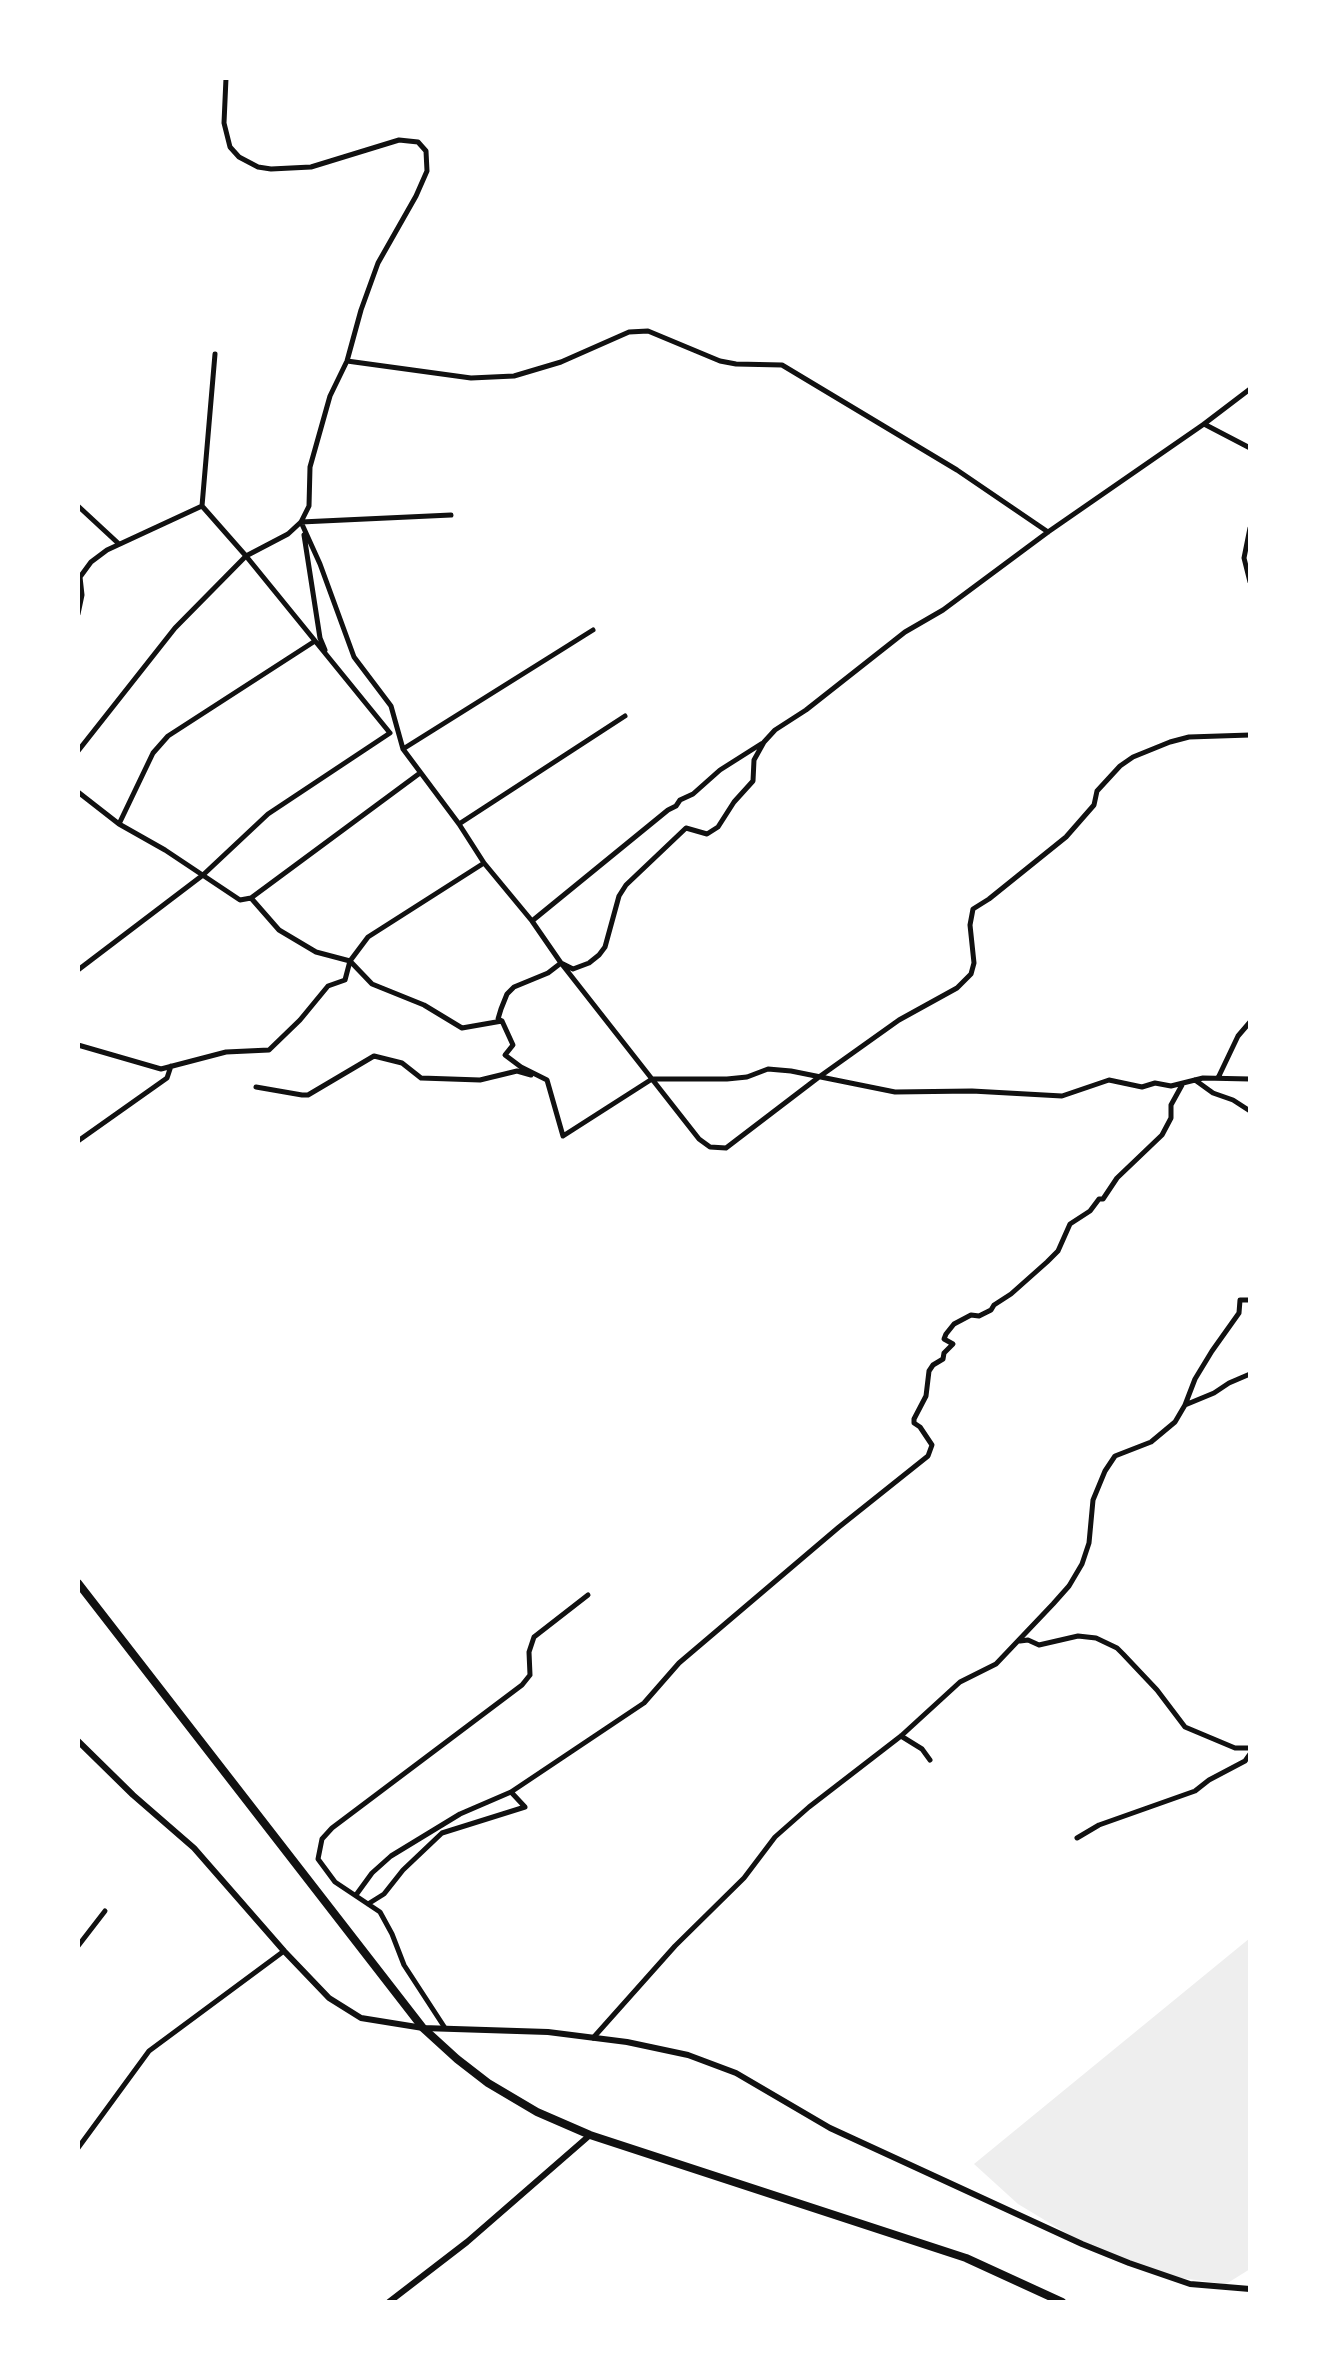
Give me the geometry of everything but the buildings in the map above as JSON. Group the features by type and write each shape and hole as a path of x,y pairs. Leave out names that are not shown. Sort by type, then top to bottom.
{"highway":[{"path":"80,1589 423,2028 488,2083 537,2112 590,2135 966,2258 1062,2302"}],"street":[{"path":"78,751 175,628 246,556 272,544 301,522 309,506 310,467 330,396 347,361 378,263 427,171 426,151 418,142 399,140 311,167 258,167 239,157 230,147 224,123 226,78"},
{"path":"347,361 471,378 514,376 561,362 629,332 648,331 720,361 782,365 957,470 1048,532"},
{"path":"78,970 203,875 268,814 390,733 202,506 215,354"},
{"path":"561,963 573,969 599,955 605,947 619,896 637,873 669,842 686,828 707,834 718,827 734,802 753,781 754,760 775,730 806,710 905,632 943,610 1250,389"},
{"path":"1204,424 1250,448"},
{"path":"78,506 119,544"},
{"path":"78,614 82,595 80,577 91,562 107,550 202,506"},
{"path":"301,522 451,515"},
{"path":"301,522 309,555 320,638 328,657"},
{"path":"301,522 354,657 391,706 403,749 484,863 532,921 561,963 699,1139 710,1147 726,1148 899,1020 957,988 971,974 974,963 970,925 973,909 1066,837 1094,805 1097,791 1120,766 1133,757 1189,737 1250,735"},
{"path":"1250,528 1244,558 1250,582"},
{"path":"403,749 593,630"},
{"path":"119,824 153,753 168,736 315,641"},
{"path":"459,824 625,716"},
{"path":"532,921 680,800 693,794 720,770 764,742"},
{"path":"78,792 119,824 240,900 251,898 420,773"},
{"path":"78,1045 161,1069 226,1052 269,1050 300,1020 328,986 345,980 350,961 368,937 484,863"},
{"path":"251,898 279,930 316,952 350,961 372,984 424,1005 462,1028 502,1021"},
{"path":"561,963 548,973 514,987 507,994 498,1019 502,1021 513,1045 505,1055 547,1080 563,1136 652,1079 727,1079 747,1077 768,1069 895,1092 972,1091 1062,1096 1109,1080 1142,1087 1155,1083 1171,1086 1203,1078 1250,1079"},
{"path":"1218,1078 1238,1036 1250,1022"},
{"path":"256,1087 308,1095 374,1056 402,1063 421,1078 480,1080 517,1071 540,1077"},
{"path":"78,1141 167,1078 171,1066"},
{"path":"1195,1080 1213,1093 1233,1100 1250,1111"},
{"path":"356,1895 372,1873 391,1856 460,1814 511,1792 644,1703 679,1663 928,1456 932,1445 914,1419 926,1396 929,1371 943,1359 944,1353 953,1344 944,1339 946,1334 963,1319 991,1310 1058,1251 1070,1224 1090,1211 1099,1199 1103,1199 1117,1178 1162,1135 1171,1118 1171,1105 1183,1084"},
{"path":"593,2038 675,1946 744,1878 775,1837 901,1736 960,1682 996,1664 1069,1586 1082,1564 1089,1543 1093,1500 1105,1471 1115,1456 1151,1442 1175,1422 1195,1379 1239,1313 1240,1300 1250,1300"},
{"path":"1185,1405 1250,1374"},
{"path":"445,2029 404,1965 380,1912 335,1882 318,1859 322,1839 332,1828 522,1685 530,1675 529,1652 534,1637 588,1595"},
{"path":"1019,1641 1028,1640 1039,1645 1078,1636 1096,1638 1117,1648 1157,1690 1185,1727 1250,1751 1245,1761 1195,1791 1099,1825 1077,1838"},
{"path":"901,1736 922,1749 930,1760"},
{"path":"78,1741 133,1795 194,1848 329,1998 361,2018 423,2028 548,2032 627,2042 688,2055 736,2073 830,2128 1082,2244 1190,2284 1250,2289"},
{"path":"368,1904 384,1894 403,1870 442,1833 525,1807 511,1792"},
{"path":"78,1946 105,1911"},
{"path":"78,2148 149,2051 284,1951"},
{"path":"389,2302 467,2242 590,2135"}],"shaded area":[{"path":"1250,1938 1250,2269 1226,2284 1166,2276 1106,2257 1018,2204 974,2164"}]}
